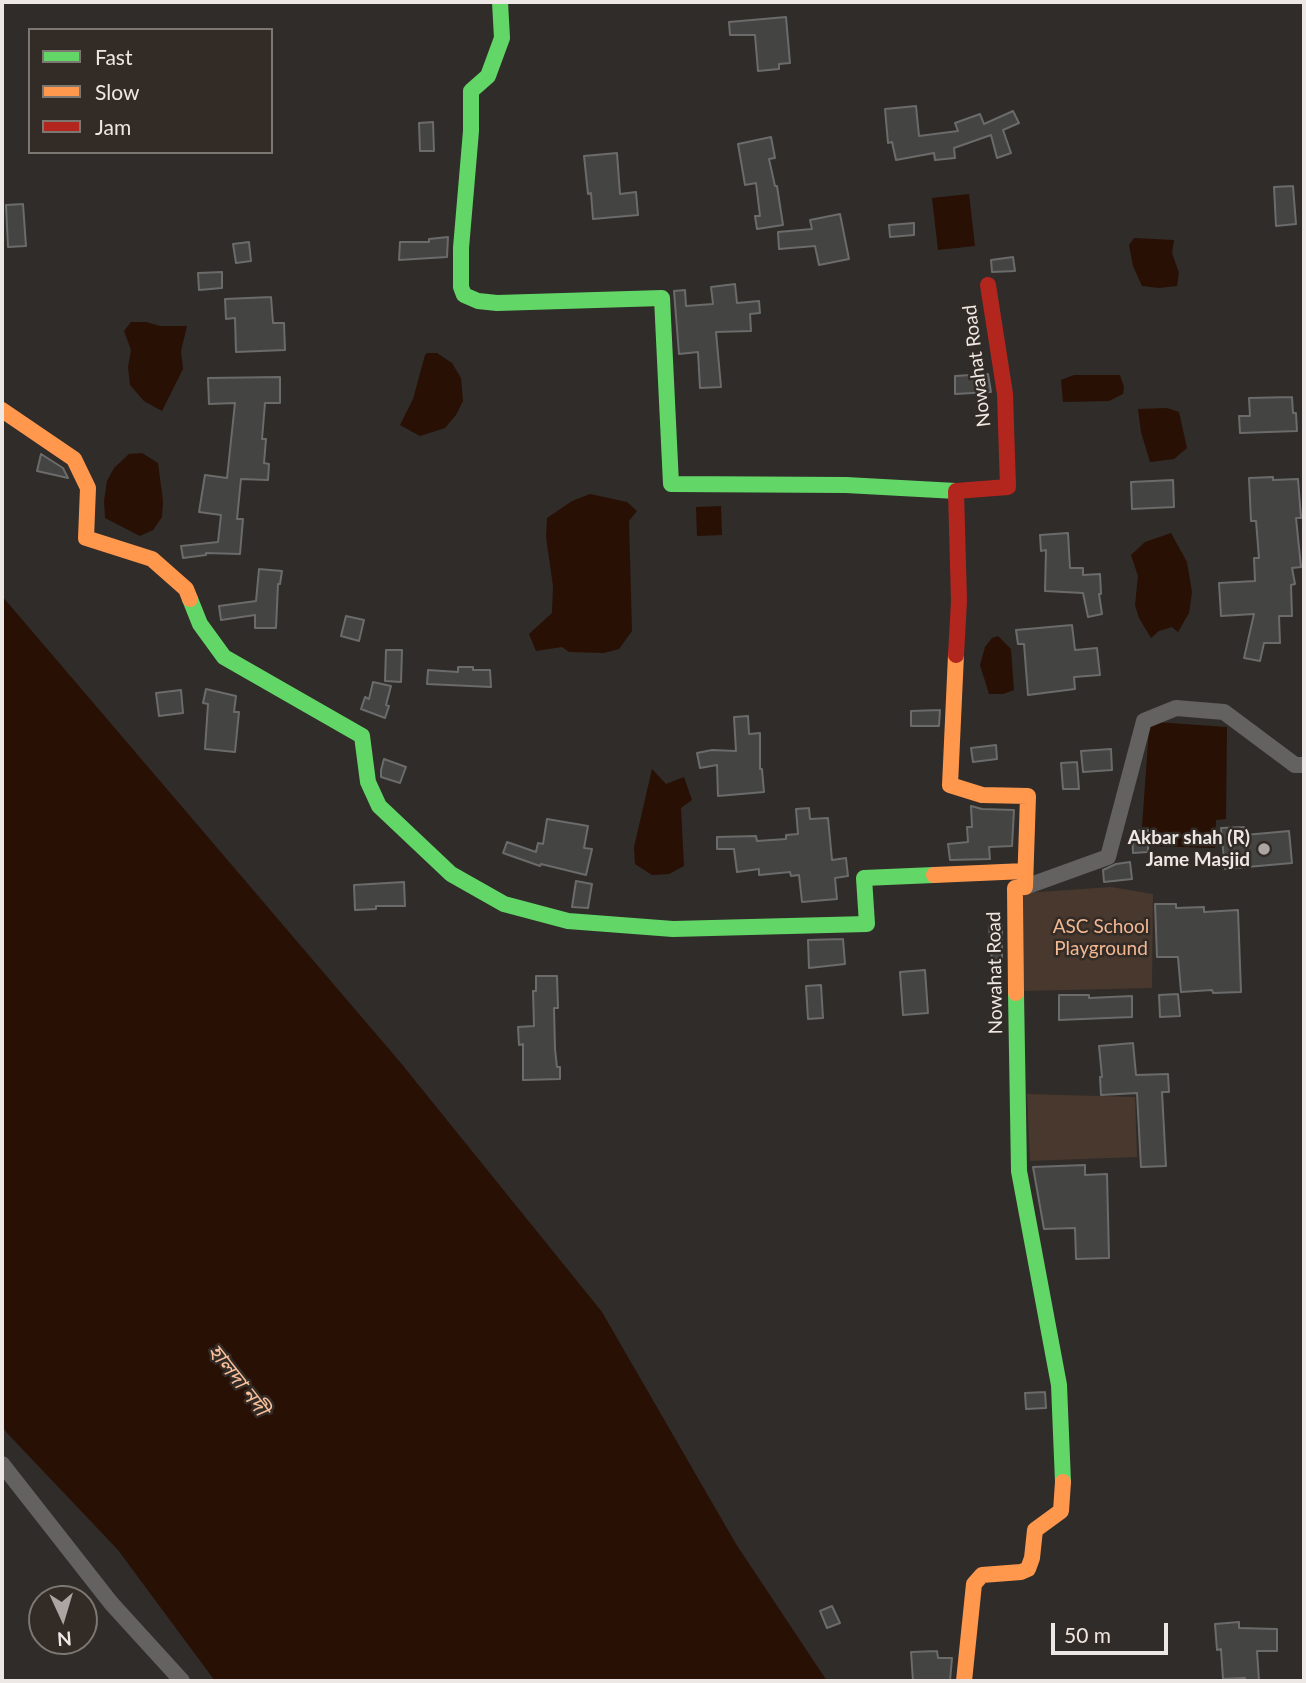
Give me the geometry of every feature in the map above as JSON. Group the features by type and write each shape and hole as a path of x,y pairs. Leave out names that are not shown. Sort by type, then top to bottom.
{"street":[{"path":"500,2 502,38 488,76 471,91 471,131 461,248 461,287 464,295 473,300 497,303 662,298 671,484 846,485 956,491"},
{"name":"Nowahat Road","path":"964,1681 974,1584 982,1575 1028,1569 1035,1530 1061,1511 1064,1493 1059,1385 1019,1171 1015,888 1025,879 1028,796 982,795 950,785 959,601 956,491 1008,487 1005,394 988,285"},
{"path":"2,410 74,459 88,488 86,538 152,559 186,589 200,624 223,657 362,736 368,782 379,806 401,830 451,874 504,904 568,921 673,929 867,924 864,878 1025,879 1108,857 1144,721 1176,708 1224,712 1295,765 1304,765"},
{"path":"2,1464 111,1603 182,1681"}],"green space":[{"name":"ASC School Playground","path":"1111,887 1153,894 1152,988 1024,991 1024,893"},
{"path":"1027,1094 1135,1097 1137,1157 1030,1161"}],"water":[{"path":"969,194 975,246 938,250 932,198"},
{"path":"1134,238 1174,240 1172,253 1179,273 1177,286 1142,286 1133,266 1129,245"},
{"path":"131,322 187,326 181,351 183,369 162,411 144,401 130,385 128,367 131,350 124,331"},
{"path":"427,353 437,353 452,363 461,378 463,401 445,428 420,436 400,425 413,399"},
{"path":"1074,375 1120,375 1123,394 1109,401 1063,402 1061,380"},
{"path":"1167,408 1179,412 1187,448 1174,459 1150,462 1141,432 1138,409"},
{"path":"142,453 158,463 163,501 162,517 153,530 140,536 105,518 104,501 107,481 114,468 129,454"},
{"path":"590,494 627,502 637,511 629,521 632,631 619,649 604,653 569,652 562,647 536,651 529,634 552,613 553,586 546,537 547,518 572,501"},
{"path":"721,506 722,535 697,536 696,507"},
{"path":"1171,533 1187,562 1192,592 1189,613 1178,632 1172,627 1159,631 1151,638 1135,605 1138,576 1131,555 1145,542"},
{"name":"হালদা নদী","path":"2,596 400,1062 602,1312 736,1544 827,1681 215,1681 118,1550 7,1433 2,1426"},
{"path":"998,636 1011,649 1014,690 1003,694 989,694 980,665 985,647 992,638"},
{"path":"1156,722 1227,727 1226,819 1216,820 1215,848 1150,846 1149,827 1142,827 1149,728"},
{"path":"652,769 666,784 684,777 692,800 681,808 684,866 669,874 652,875 635,864 634,847"}],"building":[{"path":"786,17 790,63 779,64 779,69 758,71 755,35 730,35 729,22"},
{"path":"916,106 919,136 958,131 955,123 980,114 984,124 1013,111 1019,123 1003,130 1011,153 997,158 991,135 954,148 955,158 935,160 934,153 896,160 892,142 888,143 885,109"},
{"path":"433,122 434,151 420,151 419,123"},
{"path":"771,137 775,158 769,159 777,186 783,225 757,229 755,216 760,216 756,183 745,185 738,144"},
{"path":"617,153 620,194 636,192 638,215 593,219 584,156"},
{"path":"1293,186 1296,224 1276,226 1274,187"},
{"path":"23,204 26,246 8,247 6,205"},
{"path":"840,214 849,259 819,265 815,246 779,249 778,232 812,229 810,220"},
{"path":"914,223 914,235 890,237 889,225"},
{"path":"448,237 447,257 399,260 400,242 429,242 429,239"},
{"path":"249,242 251,261 236,263 233,244"},
{"path":"1013,257 1015,271 992,272 991,260"},
{"path":"222,272 222,288 199,290 198,273"},
{"path":"735,284 737,303 759,301 760,313 750,314 751,331 716,332 721,387 700,388 698,352 679,354 674,291 685,290 686,306 713,304 711,287"},
{"path":"271,297 273,323 284,323 285,350 236,352 235,318 226,319 225,299"},
{"path":"988,374 991,392 955,394 955,376"},
{"path":"280,377 280,403 265,403 262,439 266,439 264,463 269,464 268,480 241,479 237,519 243,519 240,554 206,553 183,558 181,546 218,542 221,515 199,512 205,475 227,478 235,403 209,404 208,378"},
{"path":"1292,397 1297,431 1240,433 1239,416 1250,416 1249,398"},
{"path":"41,454 63,468 68,478 37,471"},
{"path":"1273,477 1273,480 1298,479 1301,518 1296,518 1301,567 1292,568 1295,584 1291,585 1292,616 1279,616 1280,643 1264,643 1260,661 1244,658 1254,614 1221,616 1219,583 1255,581 1254,558 1259,558 1256,521 1251,521 1249,478"},
{"path":"1173,480 1174,507 1132,509 1131,482"},
{"path":"1068,533 1070,568 1083,568 1083,575 1100,574 1102,614 1088,617 1083,593 1045,591 1046,550 1041,551 1040,535"},
{"path":"259,569 282,571 278,584 276,628 255,628 255,615 221,620 219,606 256,601"},
{"path":"346,616 364,620 359,641 341,636"},
{"path":"1072,625 1075,650 1097,648 1100,675 1074,677 1075,689 1028,695 1024,644 1018,644 1016,630"},
{"path":"386,650 402,650 401,682 385,681"},
{"path":"458,667 490,670 491,687 427,684 428,670 458,672"},
{"path":"373,682 391,686 385,718 361,709 365,697 369,699"},
{"path":"206,689 236,696 234,712 239,712 235,752 205,749 208,704 203,703"},
{"path":"181,690 183,713 159,716 156,693"},
{"path":"940,710 939,726 911,726 911,711"},
{"path":"748,716 749,734 760,733 760,769 764,792 718,796 717,765 700,768 697,753 712,750 736,751 734,717"},
{"path":"996,745 997,759 973,762 971,748"},
{"path":"1111,749 1112,770 1083,772 1081,751"},
{"path":"384,759 406,767 400,783 381,777"},
{"path":"1077,762 1079,789 1063,789 1061,763"},
{"path":"971,806 1014,810 1012,846 989,847 990,859 950,860 948,844 968,842 967,827 972,827"},
{"path":"809,808 810,819 828,818 832,860 846,858 848,876 835,878 837,899 802,902 799,875 791,876 790,872 759,875 759,869 737,872 734,849 717,849 717,837 756,836 757,841 786,839 786,835 798,834 796,809"},
{"path":"547,819 588,826 584,848 592,849 586,875 541,864 540,866 503,853 507,842 536,852 538,843 543,844"},
{"path":"1244,827 1245,835 1289,831 1292,863 1225,869 1221,828"},
{"path":"1148,830 1148,852 1133,853 1132,831"},
{"path":"1130,862 1132,879 1104,882 1103,870"},
{"path":"576,881 592,884 588,908 572,907"},
{"path":"404,882 405,906 376,906 376,909 355,910 354,885"},
{"path":"1155,904 1176,904 1176,908 1204,907 1204,912 1238,910 1241,992 1181,992 1178,957 1157,957"},
{"path":"1002,925 1002,984 994,985 989,926"},
{"path":"843,939 845,964 809,968 808,940"},
{"path":"925,970 928,1013 903,1015 900,972"},
{"path":"536,976 557,976 558,1008 554,1008 555,1049 560,1079 523,1080 523,1044 519,1045 518,1027 534,1026 533,991 536,991"},
{"path":"821,985 823,1018 808,1019 806,986"},
{"path":"1178,994 1180,1016 1160,1017 1159,995"},
{"path":"1059,995 1089,995 1089,998 1132,996 1132,1017 1059,1020"},
{"path":"1133,1043 1136,1075 1168,1074 1169,1092 1162,1092 1166,1166 1141,1167 1137,1093 1101,1095 1099,1046"},
{"path":"1085,1165 1085,1175 1107,1174 1109,1258 1076,1259 1075,1228 1044,1229 1033,1167"},
{"path":"1045,1392 1046,1408 1026,1409 1025,1393"},
{"path":"832,1606 840,1623 827,1628 820,1611"},
{"path":"1239,1622 1239,1628 1277,1629 1277,1651 1257,1651 1259,1681 1245,1681 1245,1678 1223,1679 1221,1649 1217,1650 1215,1624"},
{"path":"937,1651 938,1658 952,1658 950,1681 913,1681 911,1652"}],"traffic: fast":[{"path":"500,2 502,38 488,76 471,91 471,131 461,248 461,287 464,295 478,301 497,303 662,298 671,484 846,485 956,491"},
{"path":"190,599 200,624 224,657 362,736 368,782 379,806 451,874 504,904 568,921 673,929 867,924 864,878 934,875"},
{"path":"1016,993 1019,1171 1059,1385 1063,1482"}],"traffic: slow":[{"path":"2,410 74,459 88,488 86,538 152,559 186,589 190,599"},
{"path":"956,655 950,785 982,795 1028,796 1025,887 1015,888 1016,993"},
{"path":"934,875 1025,871"},
{"path":"964,1681 974,1584 982,1575 1028,1569 1035,1530 1061,1511 1063,1482"}],"traffic: jam":[{"path":"956,655 959,601 956,491 1008,487 1005,394 988,285"}],"place":[{"name":"Akbar shah (R) Jame Masjid","path":"1264,849"}]}
